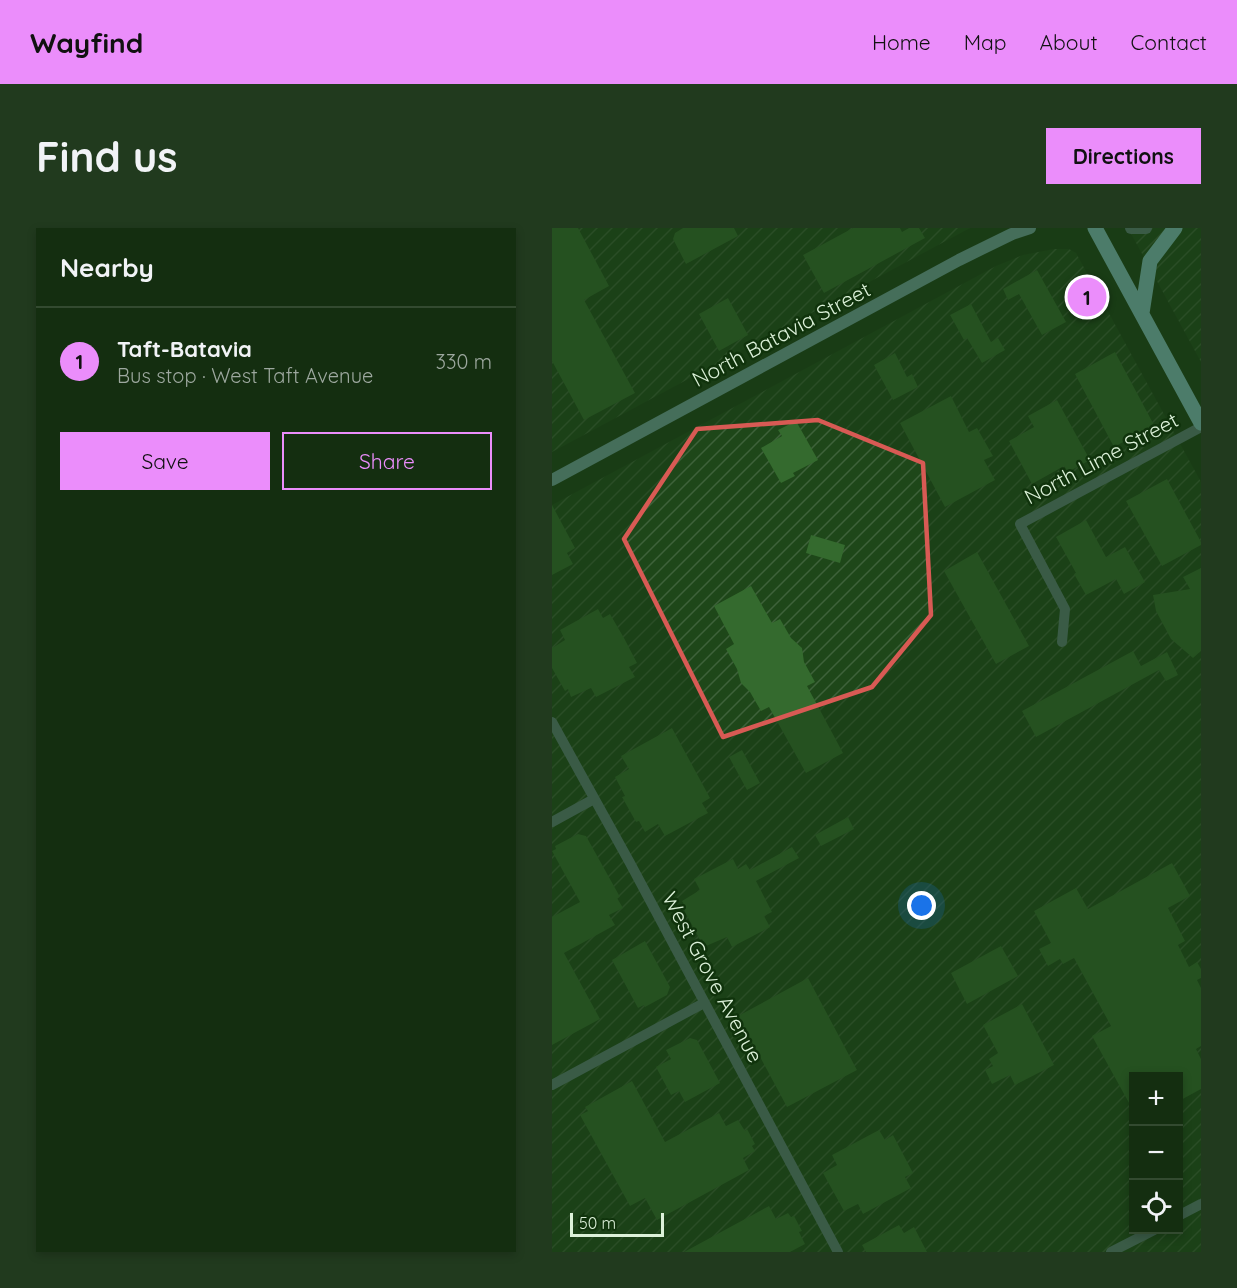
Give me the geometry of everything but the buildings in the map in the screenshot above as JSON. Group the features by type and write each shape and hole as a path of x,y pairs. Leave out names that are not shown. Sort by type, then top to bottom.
{"main road":[{"name":"North Batavia Street","path":"552,480 958,260 1012,234 1030,228"},
{"path":"1095,228 1201,425"},
{"path":"1142,314 1149,261 1175,228"}],"street":[{"path":"1131,228 1146,228"},
{"name":"North Lime Street","path":"1062,642 1065,609 1020,524 1201,425"},
{"name":"West Grove Avenue","path":"552,722 838,1252"},
{"path":"552,822 594,799"},
{"path":"552,1085 705,1003"},
{"path":"1183,1214 1201,1204"},
{"path":"1111,1252 1146,1234"}],"highlighted area":[{"path":"818,420 923,463 931,615 872,687 723,737 624,539 697,429"}],"shaded area":[{"path":"552,228 970,228 552,452"},
{"path":"1128,228 1201,228 1201,362"},
{"path":"1054,249 1069,249 1076,253 1201,482 1201,1252 552,1252 552,505 996,266 1023,255"}],"place":[{"name":"Taft-Batavia","path":"1087,297"}]}
